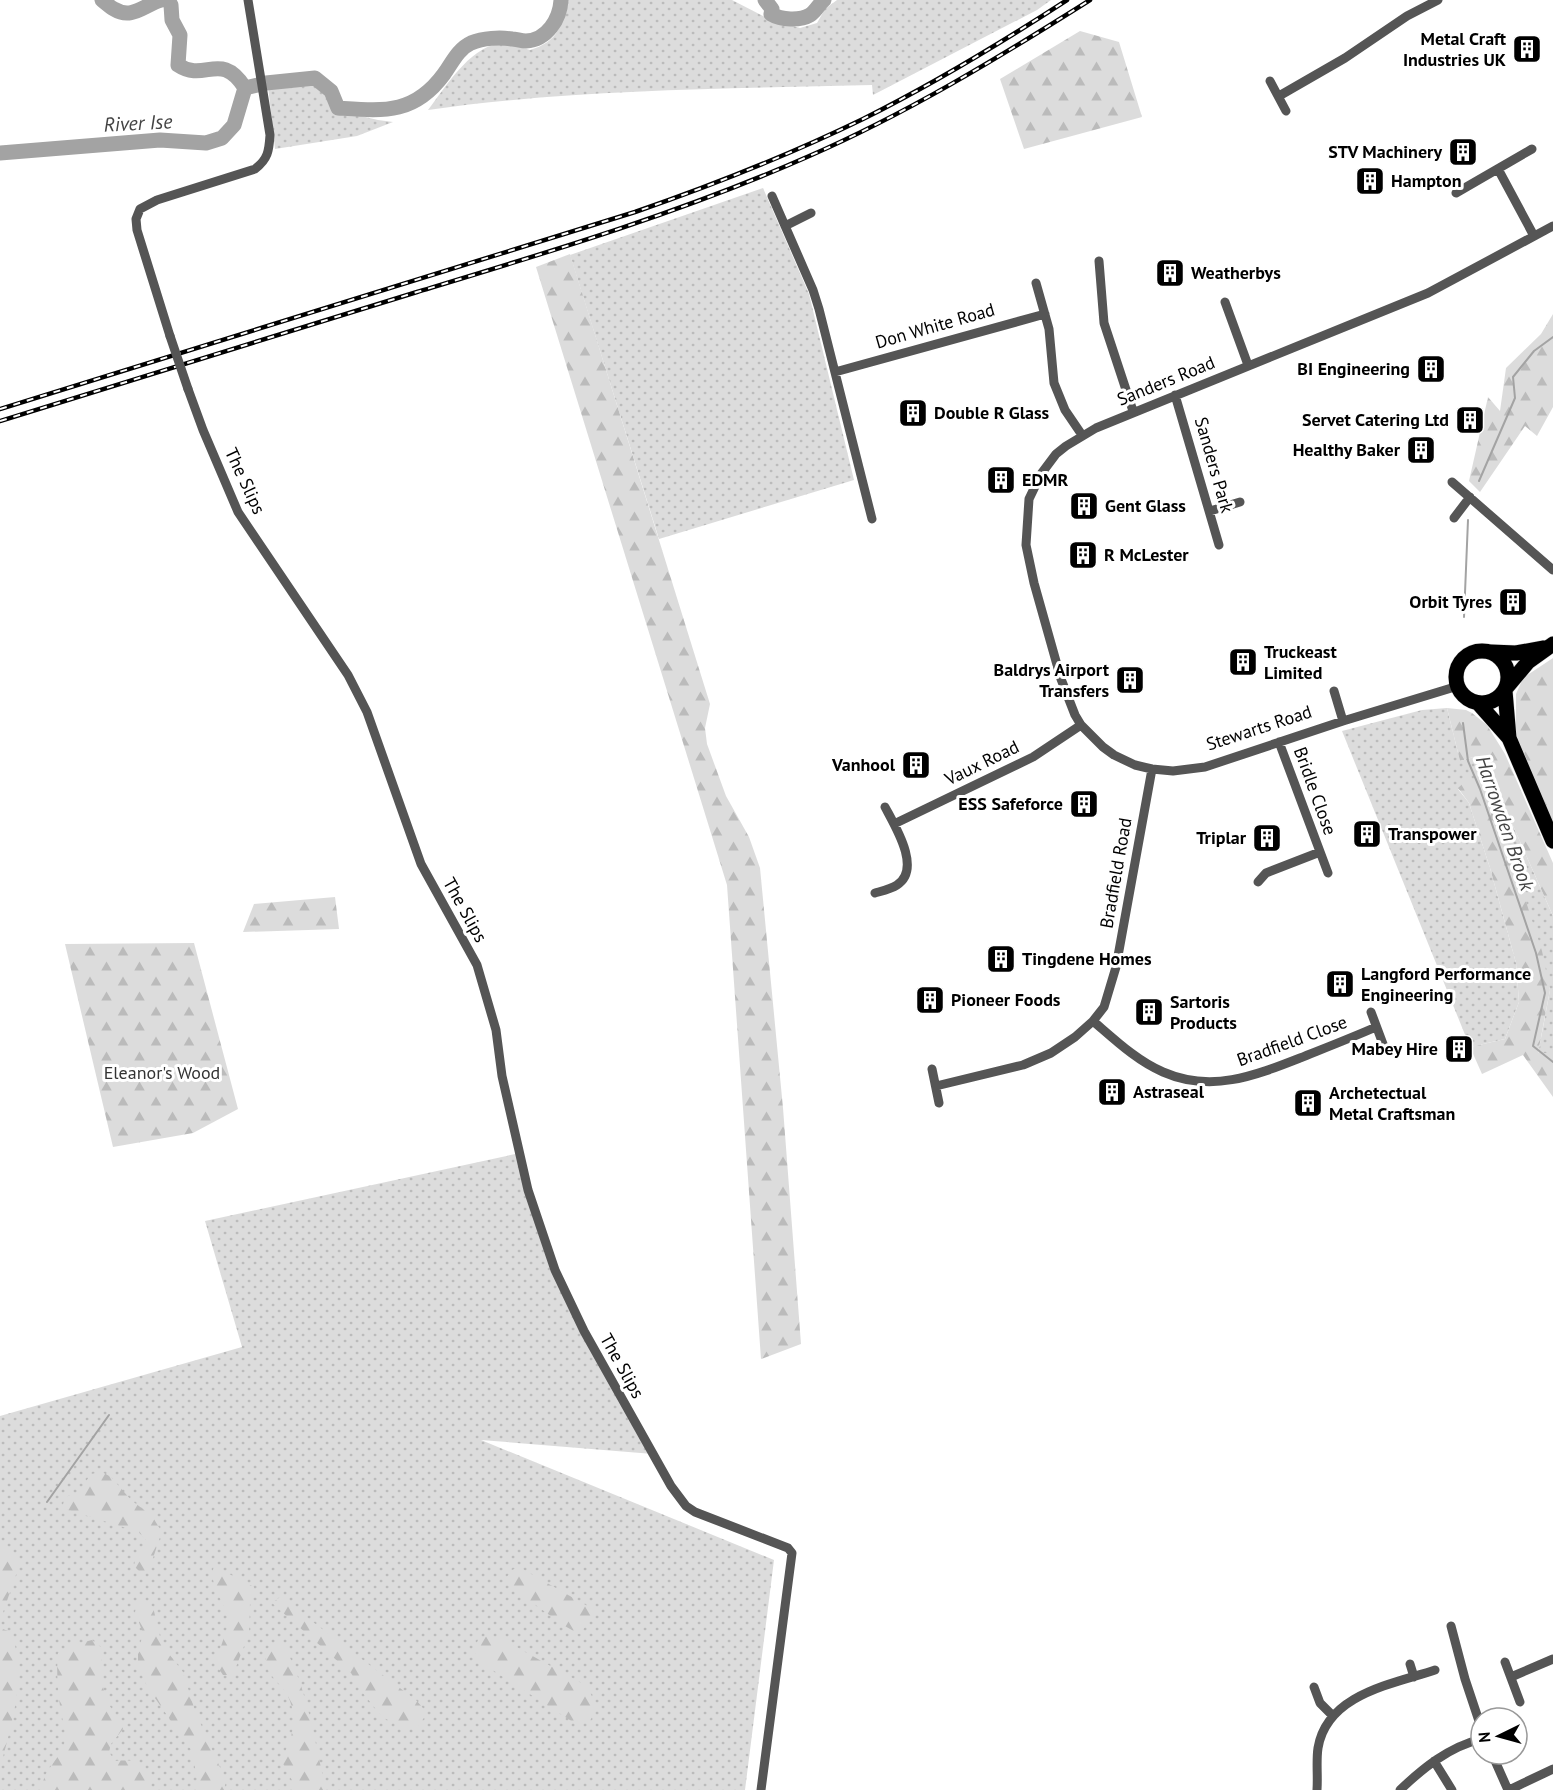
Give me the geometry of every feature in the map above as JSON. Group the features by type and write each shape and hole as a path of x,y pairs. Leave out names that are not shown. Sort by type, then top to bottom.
{"main road":[{"path":"1550,646 1516,653 1481,650 1464,658 1458,667 1456,676 1458,686 1466,697 1478,703 1509,738 1553,841"},
{"path":"1478,703 1493,701 1528,662 1550,646"},
{"path":"1491,652 1500,657 1509,676 1506,689 1509,738"}],"street":[{"name":"The Slips","path":"248,0 270,135 269,152 265,162 255,169 157,200 140,209 136,219 137,230 188,389 238,512 348,675 367,712 421,864 477,965 496,1030 502,1076 528,1190 555,1270 584,1331 671,1486 686,1506 695,1512 788,1548 792,1553 761,1790"},
{"path":"1279,96 1345,58 1407,16 1438,0"},
{"path":"1270,81 1286,111"},
{"path":"1456,193 1532,149"},
{"path":"1498,169 1534,236"},
{"path":"772,196 813,290 872,519"},
{"path":"785,226 811,213"},
{"name":"Sanders Road","path":"1081,725 1069,702 1061,679 1029,560 1025,530 1029,499 1041,474 1056,454 1082,435 1133,411 1428,293 1553,226"},
{"path":"1099,261 1104,323 1133,411"},
{"path":"1036,283 1049,329 1054,383 1065,410 1082,435"},
{"path":"1226,302 1248,365"},
{"name":"Don White Road","path":"835,372 1045,314"},
{"name":"Sanders Park","path":"1175,395 1219,545"},
{"path":"1452,482 1553,570"},
{"path":"1454,518 1470,497"},
{"path":"1210,511 1240,502"},
{"name":"Stewarts Road","path":"1081,725 1114,755 1135,765 1173,771 1197,768 1458,686"},
{"path":"1334,691 1343,721"},
{"name":"Vaux Road","path":"894,824 1033,757 1081,725"},
{"name":"Bridle Close","path":"1279,742 1328,873"},
{"name":"Bradfield Road","path":"936,1086 1023,1065 1040,1058 1076,1037 1104,1007 1116,968 1152,769"},
{"path":"875,893 897,885 903,880 908,870 905,849 885,807"},
{"name":"Bridle Close","path":"1258,882 1266,873 1320,852"},
{"name":"Bradfield Close","path":"1371,1012 1383,1044"},
{"name":"Bradfield Close","path":"1093,1021 1161,1071 1188,1080 1211,1082 1251,1077 1376,1027"},
{"path":"932,1069 939,1103"},
{"path":"1451,1626 1474,1706"},
{"path":"1511,1677 1553,1659"},
{"path":"1505,1662 1520,1702"},
{"path":"1410,1664 1414,1677"},
{"path":"1317,1790 1318,1749 1323,1731 1333,1716 1371,1690 1435,1670"},
{"path":"1314,1687 1320,1703 1333,1716"},
{"path":"1400,1790 1434,1761 1469,1742"},
{"path":"1434,1761 1452,1790"},
{"path":"1498,1766 1509,1790 1553,1769"}],"green space":[{"path":"566,0 732,0 769,19 800,28 817,23 825,9 837,0 1051,0 1037,10 873,95 872,85 705,89 539,98 428,110 458,70 487,47 506,44 530,50 547,42 557,32"},
{"path":"1080,31 1119,42 1142,117 1024,149 1000,79"},
{"path":"313,80 329,91 336,110 393,122 357,136 275,149 268,86"},
{"path":"763,188 809,294 854,480 659,539 570,255"},
{"path":"570,254 710,704 705,728 707,744 726,796 749,837 760,868 783,1108 801,1344 761,1359 727,885 536,267"},
{"path":"1553,314 1553,407 1537,436 1525,426 1480,492 1469,481 1488,397 1500,411 1506,368 1541,334"},
{"path":"1553,658 1553,823 1516,736 1516,694 1523,678"},
{"path":"1447,708 1460,761 1477,756 1483,758 1553,916 1553,1053 1538,1054 1550,990 1495,803 1458,789 1469,803 1490,868 1516,963 1519,1002 1505,1039 1470,1047 1342,731 1422,710"},
{"path":"1447,708 1472,713 1487,725 1505,754 1553,863 1553,916 1483,758 1477,756 1460,761"},
{"path":"1468,779 1483,782 1494,803 1542,951 1550,990 1538,1053 1553,1053 1553,1097 1523,1055 1482,1074 1470,1047 1505,1039 1519,1002 1516,963 1490,868 1469,803 1458,788"},
{"path":"335,897 339,929 243,932 254,904"},
{"name":"Eleanor's Wood","path":"194,943 238,1109 193,1133 113,1147 65,944"},
{"path":"520,1153 555,1270 653,1454 481,1440 774,1560 745,1790 0,1790 0,1416 242,1347 205,1221"},
{"path":"102,1472 111,1477 131,1500 152,1516 160,1529 160,1537 148,1573 141,1573 134,1566 146,1540 139,1532 62,1508 65,1497 78,1493 91,1474"},
{"path":"0,1542 13,1552 19,1566 0,1621"},
{"path":"214,1566 254,1587 250,1603 249,1633 233,1675 223,1675 215,1663 226,1633 228,1617 214,1586"},
{"path":"519,1567 598,1612 579,1634 563,1625 511,1587 506,1578 512,1570"},
{"path":"280,1597 417,1701 427,1713 418,1727 406,1729 382,1717 351,1673 272,1603"},
{"path":"145,1601 153,1607 162,1645 183,1672 195,1711 226,1781 224,1790 199,1790 192,1751 148,1688 138,1666 138,1653 143,1633 135,1612 137,1603"},
{"path":"0,1628 11,1632 16,1649 18,1684 13,1718 0,1769"},
{"path":"488,1636 500,1638 585,1685 594,1702 590,1721 576,1724 477,1660 474,1649 478,1640"},
{"path":"92,1640 102,1648 103,1687 109,1704 123,1729 111,1744 109,1752 115,1761 138,1762 146,1768 150,1790 42,1790 45,1776 60,1753 65,1740 58,1690 58,1653 76,1644"},
{"path":"277,1644 285,1647 300,1682 326,1790 293,1790 294,1784 281,1760 290,1739 293,1717 287,1694 269,1672 267,1665 268,1648"}],"waterway":[{"name":"River Ise","path":"102,0 114,9 127,13 161,0"},
{"name":"River Ise","path":"168,0 171,5 172,20 180,35 178,65 196,71 220,69 228,71 245,88"},
{"name":"River Ise","path":"0,153 160,140 206,143 222,138 234,125 245,88 266,83 315,78 331,91 338,108 369,110 397,108 409,104 433,87 459,53 471,43 497,38 526,41 540,37 555,21 561,0"},
{"name":"River Ise","path":"765,0 772,9 771,14 790,19 810,15 824,0"},
{"name":"Harrowden Brook","path":"1479,481 1515,398 1513,377 1534,351 1553,337"},
{"name":"Harrowden Brook","path":"1464,617 1468,520"},
{"name":"Harrowden Brook","path":"1463,723 1468,761 1480,789 1536,953 1545,993 1533,1046 1553,1062"},
{"path":"47,1502 109,1415"}],"railway":[{"path":"0,409 635,212 722,180 807,145 889,106 1017,32 1067,0"},
{"path":"0,421 565,246 711,196 807,157 916,104 1090,0"}],"place":[{"name":"Metal Craft Industries UK","path":"1527,49"},
{"name":"STV Machinery","path":"1463,152"},
{"name":"Hampton","path":"1370,181"},
{"name":"Weatherbys","path":"1170,273"},
{"name":"BI Engineering","path":"1431,369"},
{"name":"Double R Glass","path":"913,413"},
{"name":"Servet Catering Ltd","path":"1470,420"},
{"name":"Healthy Baker","path":"1421,450"},
{"name":"EDMR","path":"1001,480"},
{"name":"Gent Glass","path":"1084,506"},
{"name":"R McLester","path":"1083,555"},
{"name":"Orbit Tyres","path":"1513,602"},
{"name":"Truckeast Limited","path":"1243,662"},
{"name":"Baldrys Airport Transfers","path":"1130,680"},
{"name":"Vanhool","path":"916,765"},
{"name":"ESS Safeforce","path":"1084,804"},
{"name":"Transpower","path":"1367,834"},
{"name":"Triplar","path":"1267,838"},
{"name":"Tingdene Homes","path":"1001,959"},
{"name":"Langford Performance Engineering","path":"1340,984"},
{"name":"Pioneer Foods","path":"930,1000"},
{"name":"Sartoris Products","path":"1149,1012"},
{"name":"Mabey Hire","path":"1459,1049"},
{"name":"Astraseal","path":"1112,1092"},
{"name":"Archetectual Metal Craftsman","path":"1308,1103"}]}
